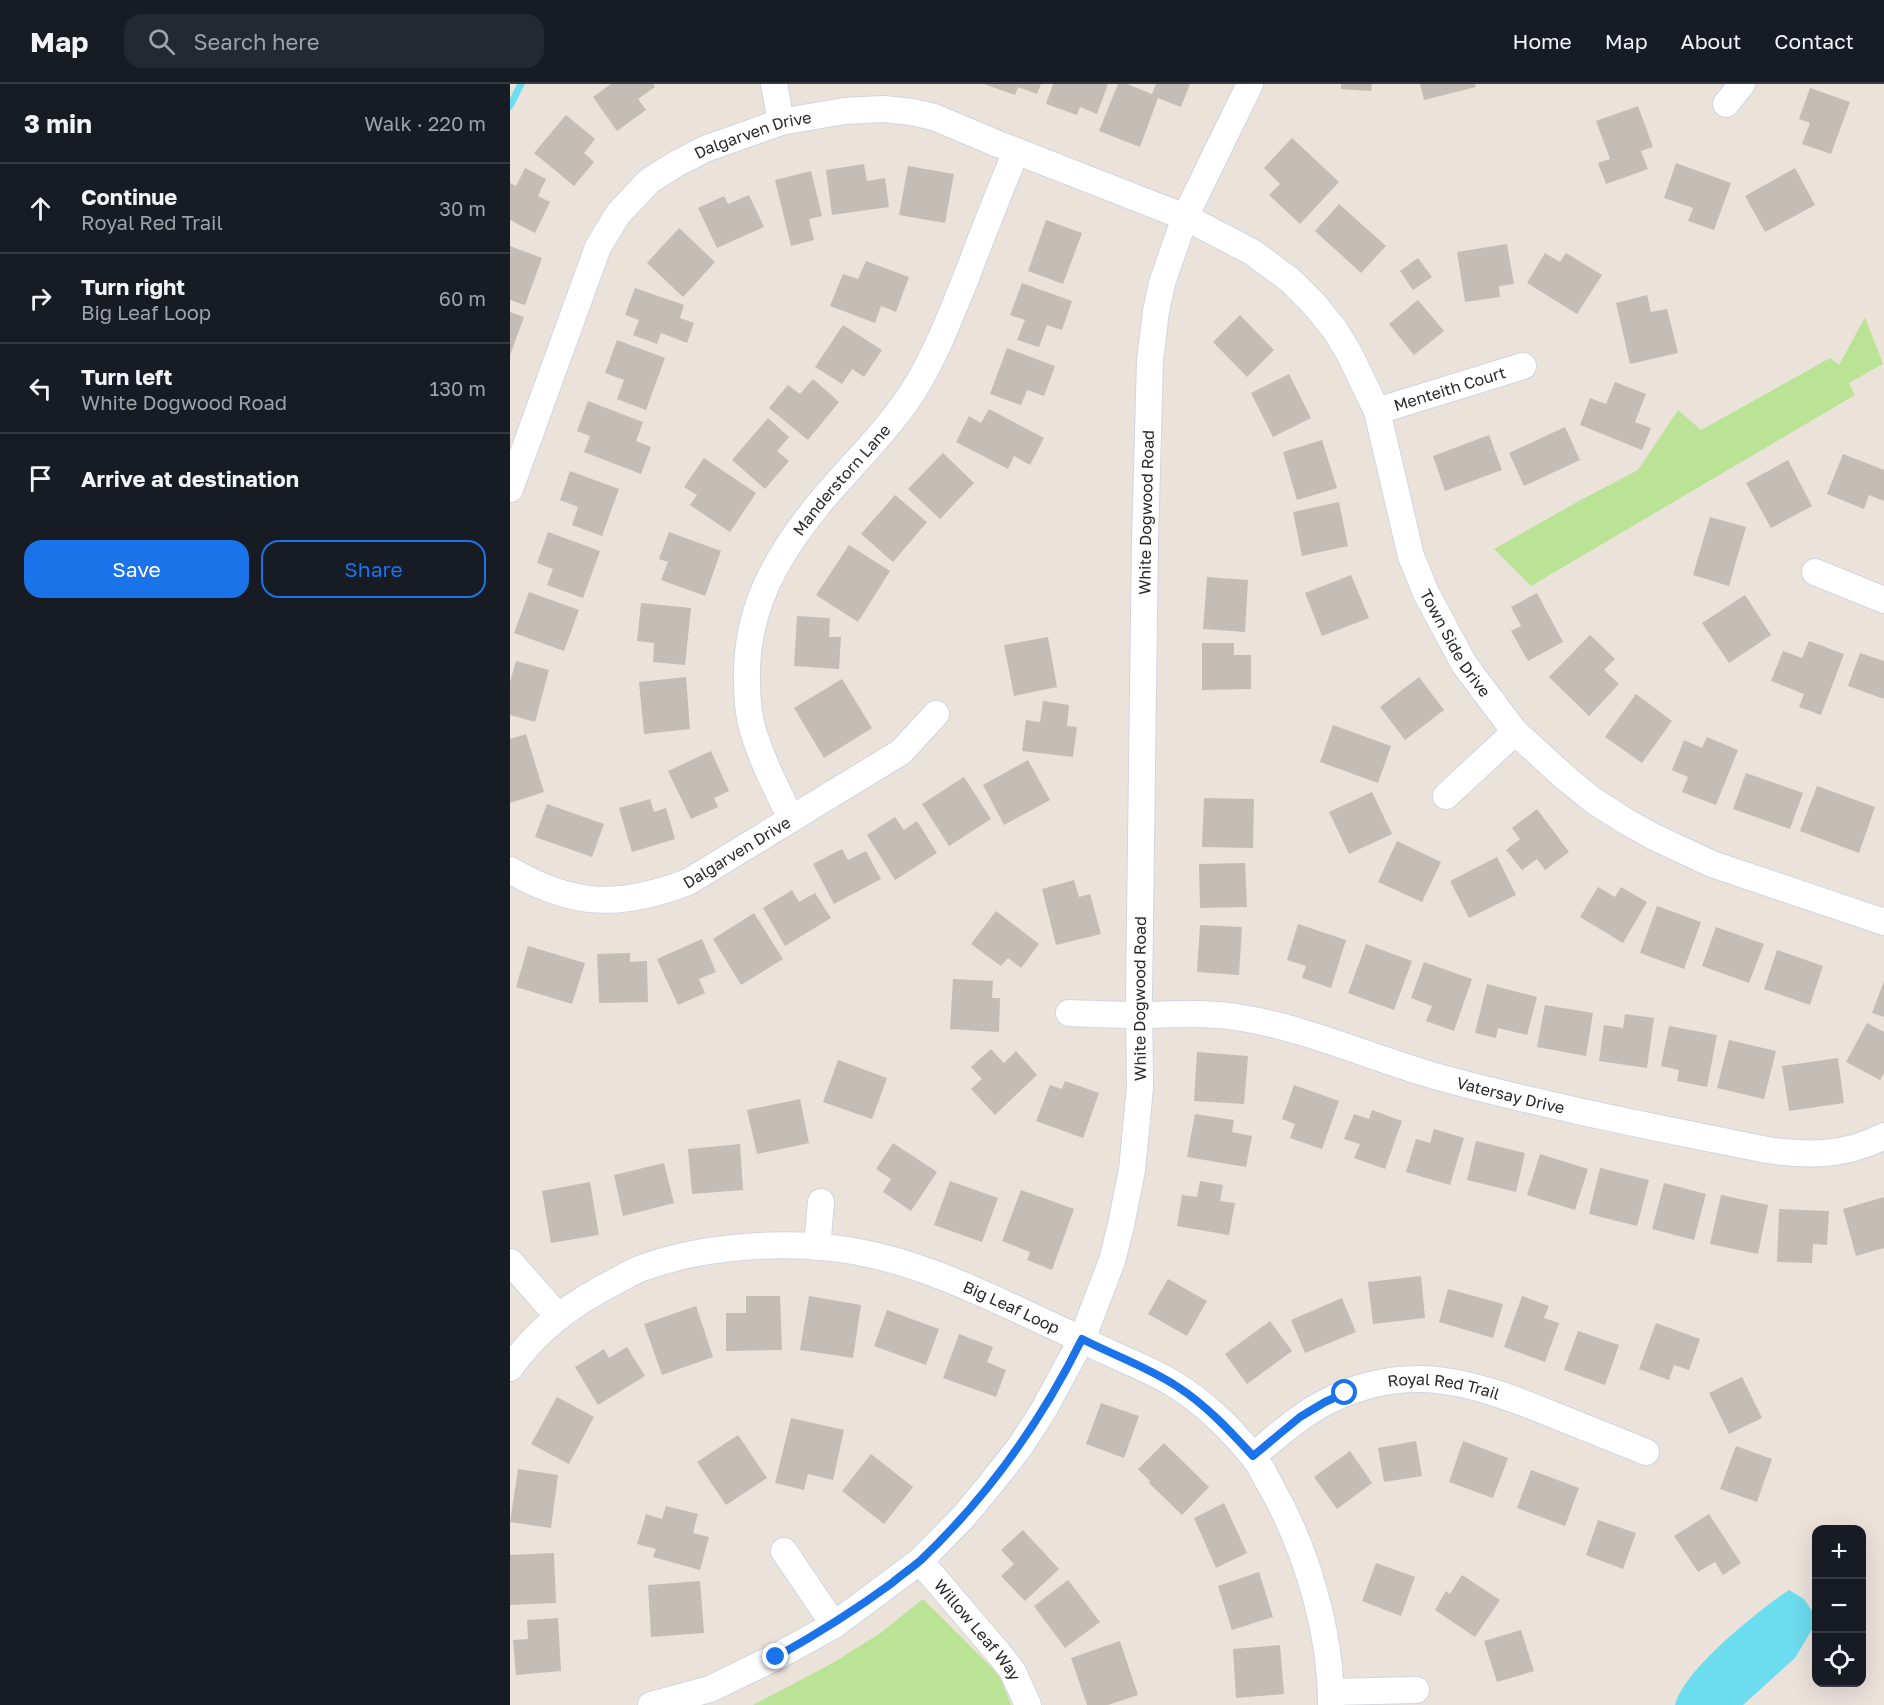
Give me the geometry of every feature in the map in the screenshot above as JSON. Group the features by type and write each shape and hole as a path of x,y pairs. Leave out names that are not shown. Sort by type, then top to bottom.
{"street":[{"path":"774,84 781,122"},
{"name":"White Dogwood Road","path":"651,1705 713,1697 776,1657 834,1625 920,1561 964,1515 1019,1448 1043,1411 1082,1339 1112,1261 1131,1170 1140,1087 1145,575 1150,361 1162,283 1185,217 1250,84"},
{"path":"1726,104 1742,84"},
{"name":"Dalgarven Drive","path":"510,489 598,247 618,214 649,182 676,164 705,149 781,122 844,111 884,109 912,112 934,117 1185,217"},
{"name":"Manderstorn Lane","path":"791,819 758,747 747,706 749,642 755,614 768,579 789,542 818,504 878,437 911,394 931,360 1016,151"},
{"name":"Town Side Drive","path":"1185,217 1252,252 1290,280 1335,330 1349,353 1377,411 1411,556 1426,594 1464,664 1515,732 1594,801 1654,837 1712,864 1884,922"},
{"name":"Menteith Court","path":"1377,411 1523,366"},
{"path":"1815,572 1884,600"},
{"name":"Dalgarven Drive","path":"510,870 534,884 567,896 599,900 639,898 664,891 688,882 901,752 936,714"},
{"path":"1446,796 1515,732"},
{"name":"Vatersay Drive","path":"1069,1013 1193,1014 1240,1017 1281,1027 1384,1061 1477,1087 1559,1107 1767,1150 1822,1155 1869,1144 1884,1136"},
{"path":"817,1247 821,1202"},
{"name":"Big Leaf Loop","path":"510,1368 537,1336 558,1316 591,1294 643,1268 675,1258 746,1248 793,1245 817,1247 854,1251 914,1267 955,1282 1082,1339 1176,1386 1194,1398 1220,1421 1253,1456 1287,1518 1306,1565 1321,1624 1331,1699"},
{"path":"510,1262 558,1316"},
{"name":"Royal Red Trail","path":"1253,1456 1300,1417 1325,1402 1368,1385 1422,1378 1446,1380 1486,1389 1646,1452"},
{"path":"784,1551 834,1625"},
{"name":"Willow Leaf Way","path":"920,1561 1013,1672 1028,1705"},
{"path":"1331,1699 1416,1690"}],"green space":[{"path":"1865,317 1883,364 1849,383 1855,395 1531,586 1494,549 1638,470 1678,410 1701,430 1830,358 1839,365"},
{"path":"923,1599 999,1675 1011,1705 753,1705 831,1664 879,1634"}],"water":[{"path":"1789,1590 1804,1599 1812,1611 1812,1629 1795,1658 1743,1705 1675,1705 1692,1675 1724,1642"}],"building":[{"path":"611,84 653,84 655,87 638,99 646,110 617,131 593,97"},
{"path":"984,84 1041,84 1037,94 1018,87 1015,95"},
{"path":"1053,84 1108,84 1097,114 1080,107 1077,115 1046,104"},
{"path":"1118,84 1127,84 1152,94 1156,84 1190,84 1181,107 1158,98 1140,147 1099,131"},
{"path":"1341,84 1372,84 1371,91 1341,89"},
{"path":"1420,84 1475,84 1476,87 1424,100"},
{"path":"1810,88 1850,102 1831,154 1802,144 1810,123 1799,119"},
{"path":"1638,106 1653,147 1641,151 1648,169 1606,184 1598,163 1610,159 1596,121"},
{"path":"566,115 595,139 584,153 594,162 574,186 534,153"},
{"path":"1292,138 1339,182 1300,224 1269,195 1280,184 1264,168"},
{"path":"1676,163 1731,183 1714,230 1688,221 1693,208 1664,198"},
{"path":"864,164 867,181 885,178 889,207 832,215 826,170"},
{"path":"908,166 954,174 945,223 899,215"},
{"path":"525,168 546,179 538,196 550,202 535,233 510,220 510,183 516,186"},
{"path":"1795,168 1815,205 1765,232 1745,196"},
{"path":"811,171 822,216 809,219 814,240 791,246 775,180"},
{"path":"749,195 764,227 717,248 698,208 724,196 728,204"},
{"path":"1339,204 1386,246 1361,273 1315,231"},
{"path":"1046,220 1082,233 1063,284 1028,271"},
{"path":"679,228 715,262 683,297 647,263"},
{"path":"1507,244 1514,284 1499,286 1500,297 1465,302 1457,252"},
{"path":"510,246 542,258 525,305 510,300"},
{"path":"1545,253 1560,262 1566,253 1602,275 1577,314 1527,283"},
{"path":"1418,258 1432,277 1413,290 1400,271"},
{"path":"866,261 909,277 896,312 881,306 875,323 830,306 843,274 858,279"},
{"path":"1022,283 1072,301 1062,330 1047,325 1039,347 1017,340 1025,320 1010,315"},
{"path":"635,288 684,305 680,318 694,323 687,343 661,333 657,344 633,335 639,320 625,315"},
{"path":"1647,295 1651,312 1667,309 1678,353 1630,364 1616,303"},
{"path":"1418,300 1444,331 1414,355 1389,324"},
{"path":"510,312 524,317 510,355"},
{"path":"1240,315 1274,350 1247,377 1213,342"},
{"path":"843,325 882,350 864,377 852,369 842,384 815,367"},
{"path":"617,340 665,358 646,410 617,399 624,380 605,373"},
{"path":"1007,348 1055,366 1044,396 1027,390 1021,405 990,394"},
{"path":"1289,374 1311,418 1273,437 1251,393"},
{"path":"813,379 839,402 808,440 769,408 788,385 800,394"},
{"path":"1615,382 1646,394 1635,422 1651,428 1642,450 1580,425 1590,398 1606,404"},
{"path":"588,401 643,422 636,441 651,447 641,474 584,452 590,436 577,431"},
{"path":"989,409 1044,438 1030,465 1014,456 1008,469 956,442 969,416 981,423"},
{"path":"768,418 789,437 777,451 789,461 765,489 732,460"},
{"path":"1565,427 1580,460 1524,486 1509,453"},
{"path":"1489,435 1502,470 1445,491 1433,456"},
{"path":"1322,440 1337,488 1297,500 1283,452"},
{"path":"943,453 974,483 940,519 908,489"},
{"path":"1843,454 1884,470 1884,501 1869,495 1864,509 1827,494"},
{"path":"704,458 756,493 730,532 690,505 697,495 684,487"},
{"path":"1788,460 1812,506 1771,528 1746,483"},
{"path":"570,471 619,489 602,536 572,525 578,507 560,500"},
{"path":"895,495 927,522 893,562 861,534"},
{"path":"1339,502 1348,546 1302,556 1293,512"},
{"path":"1710,517 1746,527 1729,586 1693,575"},
{"path":"548,532 600,551 583,598 547,585 553,569 537,563"},
{"path":"669,532 721,551 705,596 661,580 668,562 659,559"},
{"path":"849,545 890,571 858,622 816,595"},
{"path":"1351,575 1369,618 1322,636 1305,593"},
{"path":"1207,577 1248,580 1245,632 1203,629"},
{"path":"529,592 579,610 564,651 514,633"},
{"path":"1537,593 1563,642 1528,661 1511,631 1521,626 1511,607"},
{"path":"1745,595 1771,635 1729,663 1702,623"},
{"path":"641,603 691,608 685,665 653,662 654,643 637,641"},
{"path":"797,616 830,618 829,637 841,637 839,669 794,666"},
{"path":"1590,635 1615,659 1604,670 1619,684 1589,716 1549,677"},
{"path":"1048,637 1057,687 1014,696 1004,645"},
{"path":"1809,641 1844,654 1821,715 1799,707 1804,694 1771,681 1783,651 1802,658"},
{"path":"1202,643 1234,643 1234,655 1251,655 1251,689 1202,690"},
{"path":"1860,653 1884,661 1884,699 1848,686"},
{"path":"516,661 549,670 535,722 510,715 510,682"},
{"path":"686,677 690,729 644,734 639,682"},
{"path":"1419,677 1444,710 1405,740 1380,707"},
{"path":"842,679 872,728 824,758 794,708"},
{"path":"1636,694 1672,721 1642,763 1605,737"},
{"path":"1043,701 1069,705 1067,726 1077,727 1073,757 1022,751 1026,720 1040,722"},
{"path":"1333,725 1391,746 1378,783 1320,762"},
{"path":"526,734 544,792 510,803 510,739"},
{"path":"1707,737 1738,750 1716,805 1682,792 1688,777 1672,770 1684,740 1702,748"},
{"path":"711,751 729,791 714,798 718,807 691,819 668,771"},
{"path":"1028,760 1050,800 1004,825 983,785"},
{"path":"1746,773 1803,793 1790,829 1733,809"},
{"path":"964,777 991,819 949,846 922,804"},
{"path":"1817,786 1875,807 1859,853 1800,831"},
{"path":"1372,792 1392,834 1349,854 1329,812"},
{"path":"1204,798 1254,799 1253,848 1202,847"},
{"path":"650,799 654,812 666,808 675,839 632,852 619,808"},
{"path":"547,804 604,824 592,857 535,837"},
{"path":"1537,809 1569,852 1545,870 1537,859 1522,870 1506,850 1520,839 1512,828"},
{"path":"895,817 904,830 917,821 937,853 895,880 867,835"},
{"path":"1397,841 1441,862 1422,902 1378,882"},
{"path":"842,849 848,860 866,851 881,879 834,904 813,864"},
{"path":"1497,857 1516,895 1469,918 1450,881"},
{"path":"1245,863 1247,907 1200,908 1199,864"},
{"path":"1074,880 1079,897 1090,894 1101,934 1056,945 1042,889"},
{"path":"1598,887 1615,897 1621,887 1647,902 1623,943 1580,917"},
{"path":"792,890 799,902 815,893 831,918 785,946 763,908"},
{"path":"1657,906 1701,922 1684,969 1640,953"},
{"path":"996,911 1039,944 1021,968 1008,958 1001,966 971,944"},
{"path":"754,913 783,959 741,985 713,939"},
{"path":"1298,924 1346,940 1331,988 1302,978 1306,966 1287,960"},
{"path":"1200,925 1242,927 1239,975 1197,972"},
{"path":"1716,927 1764,944 1749,983 1702,966"},
{"path":"702,939 716,972 699,979 705,993 678,1005 657,959"},
{"path":"1366,944 1412,961 1394,1010 1348,993"},
{"path":"528,946 585,963 572,1004 516,987"},
{"path":"1777,950 1823,966 1810,1005 1764,989"},
{"path":"630,953 630,962 647,961 648,1002 599,1003 597,954"},
{"path":"1424,962 1472,979 1454,1031 1426,1021 1432,1006 1411,998"},
{"path":"953,979 993,981 992,998 1000,998 999,1032 950,1029"},
{"path":"1884,981 1884,1017 1872,1013"},
{"path":"1487,984 1537,997 1527,1035 1498,1028 1496,1038 1475,1033"},
{"path":"1545,1005 1593,1013 1586,1056 1537,1047"},
{"path":"1625,1014 1654,1018 1647,1068 1599,1061 1604,1025 1623,1028"},
{"path":"1867,1023 1884,1032 1884,1073 1880,1080 1846,1062"},
{"path":"1669,1026 1717,1035 1707,1087 1677,1081 1679,1070 1661,1066"},
{"path":"1729,1040 1776,1051 1764,1099 1717,1088"},
{"path":"991,1049 1004,1063 1016,1051 1037,1075 995,1115 971,1089 982,1079 971,1067"},
{"path":"1197,1052 1248,1056 1244,1104 1194,1101"},
{"path":"1838,1058 1844,1103 1789,1111 1782,1066"},
{"path":"838,1060 887,1078 872,1119 823,1102"},
{"path":"1065,1081 1099,1093 1083,1138 1036,1121 1050,1085 1062,1089"},
{"path":"1294,1085 1339,1101 1322,1149 1290,1138 1295,1124 1282,1119"},
{"path":"800,1099 809,1143 757,1154 747,1110"},
{"path":"1372,1110 1402,1121 1385,1169 1354,1158 1360,1144 1344,1139 1354,1114 1369,1119"},
{"path":"1195,1114 1234,1120 1232,1132 1252,1136 1246,1167 1187,1157"},
{"path":"1434,1129 1464,1138 1450,1185 1406,1172 1416,1139 1430,1143"},
{"path":"1476,1141 1525,1153 1516,1192 1467,1180"},
{"path":"893,1143 937,1172 911,1211 883,1192 891,1179 876,1169"},
{"path":"740,1144 743,1190 692,1194 688,1149"},
{"path":"1540,1154 1588,1169 1575,1210 1527,1195"},
{"path":"664,1163 674,1203 623,1216 614,1175"},
{"path":"1600,1168 1649,1180 1637,1226 1589,1214"},
{"path":"950,1181 998,1198 982,1242 934,1225"},
{"path":"1200,1181 1223,1185 1220,1201 1235,1203 1229,1235 1177,1226 1182,1195 1197,1197"},
{"path":"590,1182 599,1235 551,1243 542,1191"},
{"path":"1664,1183 1706,1194 1694,1240 1652,1229"},
{"path":"1021,1190 1074,1209 1052,1270 1027,1260 1030,1252 1002,1241"},
{"path":"1721,1195 1768,1205 1758,1254 1710,1244"},
{"path":"1884,1197 1884,1248 1856,1256 1843,1209"},
{"path":"1779,1209 1829,1211 1827,1245 1813,1244 1812,1263 1777,1262"},
{"path":"1421,1276 1425,1318 1373,1324 1368,1282"},
{"path":"1168,1279 1207,1301 1187,1336 1148,1314"},
{"path":"1448,1289 1503,1304 1493,1338 1439,1322"},
{"path":"746,1296 780,1296 782,1350 726,1351 726,1313 746,1313"},
{"path":"809,1296 861,1305 853,1358 800,1350"},
{"path":"1522,1296 1549,1306 1544,1318 1559,1323 1545,1362 1504,1347"},
{"path":"1342,1298 1356,1332 1305,1353 1291,1320"},
{"path":"696,1306 713,1357 662,1375 644,1324"},
{"path":"887,1310 939,1329 926,1365 874,1346"},
{"path":"1270,1321 1292,1351 1247,1384 1225,1354"},
{"path":"1656,1323 1700,1339 1689,1370 1674,1365 1669,1380 1639,1369"},
{"path":"1578,1331 1619,1345 1605,1385 1564,1370"},
{"path":"959,1334 993,1347 987,1362 1006,1370 996,1397 943,1378"},
{"path":"627,1347 645,1376 598,1405 575,1367 604,1349 609,1358"},
{"path":"1742,1377 1762,1418 1729,1434 1709,1393"},
{"path":"557,1397 594,1417 569,1464 531,1444"},
{"path":"1101,1403 1139,1416 1124,1458 1086,1444"},
{"path":"791,1418 844,1430 833,1480 808,1474 804,1490 775,1483"},
{"path":"738,1435 767,1478 726,1505 697,1462"},
{"path":"1416,1441 1422,1476 1384,1482 1378,1448"},
{"path":"1463,1441 1508,1458 1493,1498 1449,1482"},
{"path":"1164,1443 1209,1487 1182,1515 1138,1469"},
{"path":"1736,1446 1772,1459 1757,1502 1720,1489"},
{"path":"1350,1451 1372,1483 1337,1509 1314,1477"},
{"path":"871,1454 913,1487 884,1524 842,1491"},
{"path":"518,1469 558,1475 551,1528 510,1522"},
{"path":"1531,1470 1579,1488 1565,1526 1517,1508"},
{"path":"1224,1503 1247,1553 1216,1568 1194,1518"},
{"path":"666,1506 698,1514 693,1533 709,1537 700,1570 653,1557 656,1549 637,1544 646,1514 662,1519"},
{"path":"1709,1514 1741,1563 1723,1575 1715,1562 1698,1572 1674,1536"},
{"path":"1598,1520 1636,1533 1623,1569 1586,1555"},
{"path":"1023,1530 1059,1569 1025,1601 1001,1576 1014,1564 1001,1550"},
{"path":"554,1553 556,1603 510,1605 510,1555"},
{"path":"1376,1563 1415,1577 1401,1616 1362,1601"},
{"path":"1259,1572 1273,1617 1232,1630 1218,1586"},
{"path":"1462,1575 1500,1600 1475,1637 1435,1610 1446,1591 1450,1594"},
{"path":"1068,1580 1100,1622 1065,1648 1034,1606"},
{"path":"700,1581 704,1633 651,1637 648,1585"},
{"path":"558,1618 561,1671 516,1675 513,1640 528,1639 527,1620"},
{"path":"1521,1630 1534,1671 1497,1682 1484,1641"},
{"path":"1120,1641 1138,1695 1108,1705 1087,1705 1071,1658"},
{"path":"1280,1645 1284,1694 1236,1698 1233,1649"}],"waterway":[{"path":"510,106 521,84"}],"route":[{"path":"776,1657 834,1625 920,1561 964,1515 1019,1448 1043,1411 1082,1339 1161,1377 1194,1398 1220,1421 1253,1456 1300,1417 1345,1393"}]}
